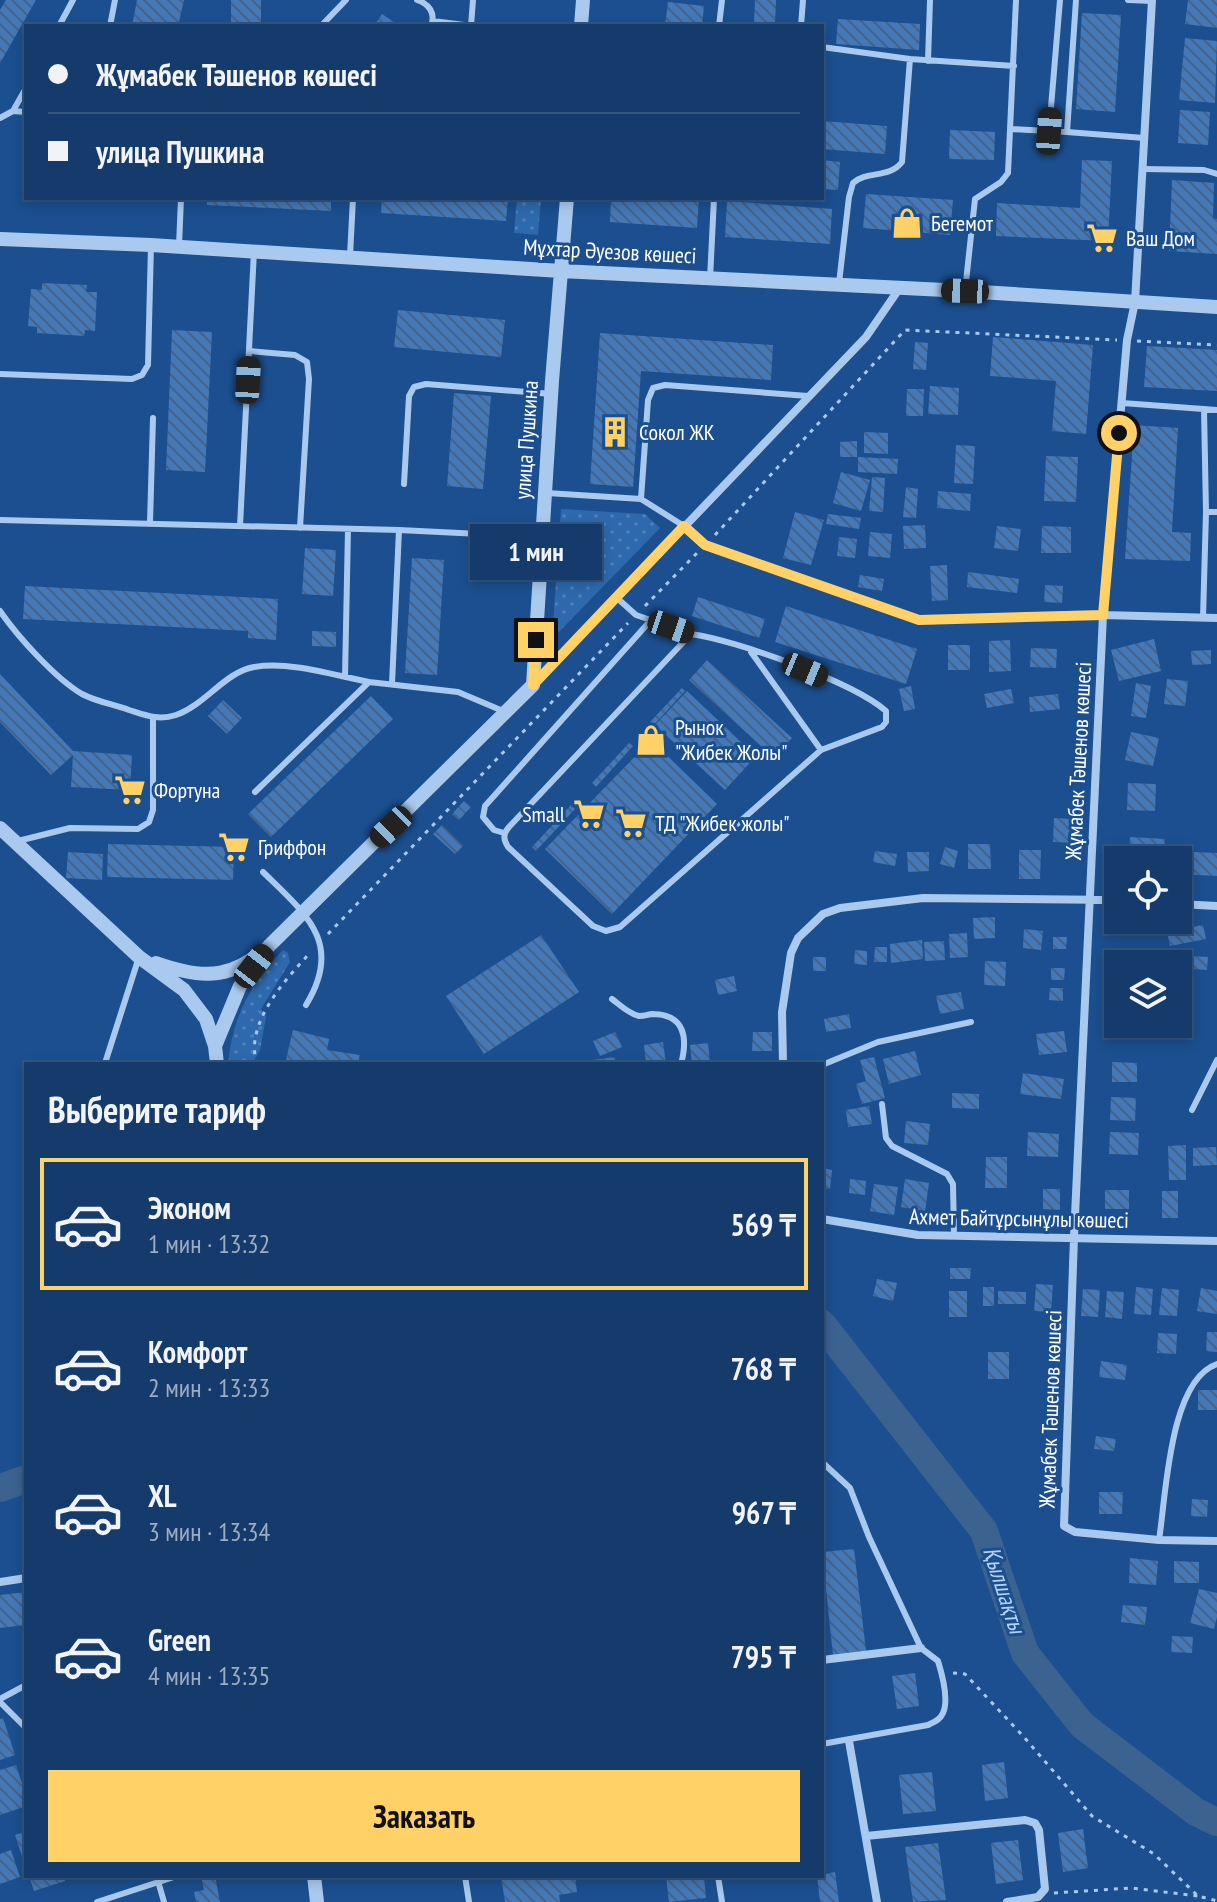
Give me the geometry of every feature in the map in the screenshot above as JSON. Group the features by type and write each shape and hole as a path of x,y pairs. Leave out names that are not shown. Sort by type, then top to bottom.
{"street":[{"path":"581,24 583,0"},
{"name":"Жұмабек Тәшенов көшесі","path":"1152,0 1135,302 1127,340 1103,615 1064,1526 1075,1532 1159,1540"},
{"name":"улица Пушкина","path":"533,685 567,200"},
{"name":"Мұхтар Әуезов көшесі","path":"0,239 350,256 561,271 1217,307"},
{"path":"139,957 177,970 210,976 234,970 269,946 506,713 617,598 866,337 899,289"},
{"path":"684,526 705,545 919,620 1103,615 1217,618"},
{"path":"0,828 139,957 184,990 206,1019 217,1062"},
{"path":"783,1062 782,1012 791,953 798,938 823,914 840,908 923,898 1104,899"},
{"path":"1192,905 1217,906"},
{"path":"215,1046 240,986 269,946"},
{"name":"Ахмет Байтұрсынұлы көшесі","path":"824,1219 885,1231 954,1235 1217,1241"},
{"path":"1159,1540 1217,1541"},
{"path":"0,1582 24,1578"},
{"path":"824,1660 921,1648"},
{"path":"849,1741 877,1902"},
{"path":"866,1836 1030,1821 1039,1830 1045,1884 1042,1894 1007,1902"},
{"path":"314,1878 317,1902"}],"lane":[{"path":"60,24 73,0"},
{"path":"110,24 115,0"},
{"path":"323,24 346,0"},
{"path":"417,0 432,12 432,24"},
{"path":"471,24 473,0"},
{"path":"719,24 722,0"},
{"path":"801,24 803,0"},
{"path":"928,61 930,0"},
{"path":"965,291 975,199 1005,179 1011,129 1016,0"},
{"path":"1049,131 1060,0"},
{"path":"1067,132 1076,0"},
{"path":"1128,0 1152,0"},
{"path":"824,47 853,54 1014,66"},
{"path":"839,286 853,183 866,175 890,173 902,162 910,59"},
{"path":"0,118 13,111 24,92"},
{"path":"13,111 24,112"},
{"path":"1011,129 1144,138"},
{"path":"1143,169 1204,170 1217,174"},
{"path":"179,247 181,200"},
{"path":"350,256 353,200"},
{"path":"710,279 714,200"},
{"path":"0,374 132,379 142,375 148,365 151,245"},
{"path":"240,526 254,251"},
{"path":"249,351 295,355 307,362 309,379 300,528"},
{"path":"404,484 409,396 414,387 426,384 552,394"},
{"path":"641,499 648,400 653,388 665,385 808,396"},
{"path":"1122,403 1217,410"},
{"path":"1203,618 1206,512 1204,409"},
{"path":"150,523 153,418"},
{"path":"544,493 641,499 684,526"},
{"path":"1206,512 1217,512"},
{"path":"0,520 399,530 541,537"},
{"path":"345,677 348,529"},
{"path":"392,684 399,530"},
{"path":"617,598 636,615 750,650 857,693 886,711 887,717 882,727 821,750 632,917 613,930 606,931 593,926 508,847 504,833 691,634"},
{"path":"0,611 13,631 79,692 99,702 153,719 174,716 189,709 233,675 250,667 272,665 369,682 458,692 506,713"},
{"path":"504,833 494,830 483,817 485,806 651,620"},
{"path":"750,650 821,750"},
{"path":"255,792 369,682"},
{"path":"14,842 70,828 138,829 149,822 153,810 153,719"},
{"path":"263,872 304,912 319,943 323,967 318,986 306,1005"},
{"path":"106,1060 139,957"},
{"path":"612,999 637,1015 654,1014 682,1026 681,1062"},
{"path":"824,1064 878,1042 971,1022"},
{"path":"1192,1110 1217,1060"},
{"path":"882,1104 886,1138 892,1146 947,1174 953,1184 954,1235"},
{"path":"1159,1540 1176,1430 1185,1400 1200,1374 1217,1364"},
{"path":"824,1464 850,1488 869,1537 921,1648 938,1661 944,1705 943,1714 928,1725 824,1744"},
{"path":"24,1686 0,1701 24,1726"},
{"path":"97,1902 169,1878"},
{"path":"465,1878 469,1902"},
{"path":"718,1878 722,1902"},
{"path":"158,1881 164,1902"}],"path":[{"path":"256,1062 253,1053 259,1022 294,970 705,545 905,330 1217,345"},
{"path":"941,1671 965,1674 1092,1816 1154,1854 1198,1896"},
{"path":"1042,1894 1131,1888 1217,1901"}],"shaded area":[{"path":"517,200 541,200 538,235 514,233"},
{"path":"561,509 645,514 660,528 552,639"},
{"path":"283,950 288,953 290,962 261,1009 266,1017 256,1062 228,1062 234,1031 245,1002"}],"building":[{"path":"6,0 36,0 0,63 0,10"},
{"path":"137,0 184,0 178,24 132,24"},
{"path":"231,0 261,0 261,24 231,24"},
{"path":"755,0 776,0 775,24 754,22"},
{"path":"1188,0 1217,0 1217,28 1185,24"},
{"path":"668,2 704,6 702,24 665,24"},
{"path":"1082,13 1121,15 1115,112 1076,109"},
{"path":"382,14 397,24 375,24"},
{"path":"838,19 920,24 919,50 836,44"},
{"path":"1185,38 1217,41 1215,103 1179,100"},
{"path":"1180,110 1210,112 1208,145 1178,143"},
{"path":"824,121 887,126 885,154 824,149"},
{"path":"950,130 995,132 994,160 949,159"},
{"path":"824,160 840,162 838,190 824,189"},
{"path":"1082,160 1112,161 1108,241 996,236 997,203 1080,208"},
{"path":"1172,180 1214,183 1213,218 1217,219 1217,254 1169,251"},
{"path":"866,194 953,200 950,235 863,228"},
{"path":"207,200 331,200 331,211 207,205"},
{"path":"382,200 508,200 506,221 381,213"},
{"path":"611,200 699,200 697,228 610,222"},
{"path":"727,201 832,209 830,244 725,237"},
{"path":"42,283 87,285 86,292 97,292 95,331 85,330 84,336 37,333 37,327 28,326 31,289 42,290"},
{"path":"398,310 505,320 501,357 394,347"},
{"path":"172,330 212,332 205,472 166,470"},
{"name":"Сокол ЖК","path":"600,333 773,345 771,380 641,371 633,487 590,484"},
{"path":"993,337 1093,345 1086,434 1052,431 1056,381 990,376"},
{"path":"915,342 928,343 926,370 913,369"},
{"path":"1147,346 1217,350 1217,391 1144,387"},
{"path":"930,386 959,388 958,415 928,414"},
{"path":"907,389 924,389 923,416 906,416"},
{"path":"454,393 491,396 483,489 447,486"},
{"path":"1134,425 1178,428 1172,532 1191,533 1190,561 1125,559"},
{"path":"864,432 888,433 888,454 864,453"},
{"path":"857,441 857,457 840,457 840,442"},
{"path":"956,445 975,446 973,484 954,483"},
{"path":"1046,456 1078,457 1076,502 1044,501"},
{"path":"858,457 898,459 897,474 858,472"},
{"path":"841,472 870,480 861,511 833,503"},
{"path":"872,477 885,478 883,512 869,511"},
{"path":"906,487 918,489 916,518 903,517"},
{"path":"938,491 971,494 970,511 937,508"},
{"path":"795,512 824,520 811,565 783,558"},
{"path":"828,514 861,518 859,529 826,524"},
{"path":"925,525 926,548 904,549 903,526"},
{"path":"997,526 1021,529 1018,551 994,548"},
{"path":"1042,526 1071,527 1071,553 1041,553"},
{"path":"870,532 892,534 890,558 868,556"},
{"path":"839,537 857,539 855,558 837,556"},
{"path":"305,548 336,550 333,596 302,594"},
{"path":"412,558 444,560 437,675 405,673"},
{"path":"947,565 948,600 932,601 930,566"},
{"path":"968,572 1019,579 1017,593 967,587"},
{"path":"860,575 884,579 882,591 858,587"},
{"path":"1045,585 1063,586 1062,603 1044,602"},
{"path":"25,586 278,599 276,640 248,638 248,631 23,619"},
{"path":"698,597 765,619 759,638 692,616"},
{"path":"786,606 917,649 906,684 775,642"},
{"path":"312,631 336,632 336,647 312,646"},
{"path":"1154,639 1161,671 1119,681 1111,650"},
{"path":"1010,640 1011,671 989,672 989,641"},
{"path":"948,645 970,645 970,670 948,670"},
{"path":"1031,648 1057,649 1056,668 1030,667"},
{"path":"1211,650 1211,664 1192,665 1191,651"},
{"path":"707,660 792,738 774,758 689,680"},
{"path":"0,674 73,751 132,755 130,790 71,787 73,755 51,775 0,722"},
{"path":"1167,679 1188,681 1185,706 1164,704"},
{"path":"1136,683 1151,686 1146,718 1131,716"},
{"path":"911,686 915,709 904,711 899,689"},
{"path":"682,688 685,691 653,726 650,722"},
{"path":"1011,689 1014,703 987,708 984,694"},
{"path":"687,691 756,756 725,790 655,725"},
{"path":"1058,694 1060,709 1030,712 1029,697"},
{"path":"371,696 393,719 271,837 248,814"},
{"path":"223,700 242,718 227,734 208,716"},
{"path":"1131,732 1159,738 1153,766 1125,760"},
{"path":"651,740 717,804 612,914 545,849"},
{"path":"629,743 633,746 596,787 592,783"},
{"path":"1128,783 1156,784 1155,811 1127,810"},
{"path":"464,801 471,807 459,820 452,814"},
{"path":"571,805 575,809 536,851 532,847"},
{"path":"1054,818 1073,819 1072,843 1053,842"},
{"path":"442,825 463,846 455,854 433,834"},
{"path":"1130,837 1165,839 1164,846 1130,846"},
{"path":"108,844 234,847 233,880 107,877"},
{"path":"968,844 990,844 991,869 968,869"},
{"path":"945,847 958,851 954,868 940,864"},
{"path":"1019,850 1041,850 1040,879 1019,879"},
{"path":"875,851 897,854 895,866 873,862"},
{"path":"68,852 103,854 102,880 66,878"},
{"path":"907,852 929,852 929,871 908,872"},
{"path":"1192,852 1217,853 1217,876 1192,875"},
{"path":"995,917 995,938 974,939 973,918"},
{"path":"1203,925 1206,939 1170,946 1167,934 1192,934 1192,927"},
{"path":"1024,929 1043,931 1041,950 1023,948"},
{"path":"967,933 968,957 950,958 949,934"},
{"path":"541,935 579,992 484,1054 446,996"},
{"path":"1053,937 1067,937 1066,949 1053,949"},
{"path":"922,940 923,959 891,963 890,944"},
{"path":"944,941 945,960 925,961 924,942"},
{"path":"875,947 887,947 887,962 874,962"},
{"path":"855,950 867,951 867,965 854,964"},
{"path":"1192,956 1208,957 1207,970 1192,969"},
{"path":"813,957 826,957 826,971 813,971"},
{"path":"985,961 1006,962 1005,986 984,985"},
{"path":"1051,968 1065,968 1064,980 1051,980"},
{"path":"734,976 737,991 718,995 715,980"},
{"path":"1050,988 1063,988 1063,1001 1049,1000"},
{"path":"961,992 964,1009 940,1014 936,996"},
{"path":"849,1014 851,1028 826,1032 824,1019"},
{"path":"293,1030 329,1039 327,1050 360,1055 358,1062 285,1062"},
{"path":"1064,1031 1067,1052 1039,1055 1036,1034"},
{"path":"615,1032 622,1047 600,1056 593,1041"},
{"path":"753,1032 772,1032 772,1051 752,1051"},
{"path":"663,1042 666,1062 646,1062 644,1045"},
{"path":"708,1043 710,1062 692,1062 690,1045"},
{"path":"915,1051 921,1075 889,1084 883,1059"},
{"path":"615,1057 616,1062 579,1062"},
{"path":"874,1057 885,1098 862,1104 856,1084 866,1081 860,1060"},
{"path":"1112,1062 1137,1063 1137,1082 1112,1082"},
{"path":"1023,1073 1064,1079 1061,1099 1020,1094"},
{"path":"952,1093 979,1094 979,1109 952,1108"},
{"path":"1111,1097 1136,1098 1135,1121 1110,1120"},
{"path":"869,1106 872,1124 848,1127 846,1110"},
{"path":"906,1121 930,1124 928,1145 904,1143"},
{"path":"1028,1132 1059,1134 1058,1157 1027,1156"},
{"path":"1110,1132 1139,1133 1138,1155 1109,1154"},
{"path":"1186,1145 1186,1180 1169,1180 1168,1146"},
{"path":"1216,1147 1217,1165 1193,1166 1193,1148"},
{"path":"986,1157 1007,1157 1007,1188 985,1188"},
{"path":"824,1168 832,1170 830,1189 824,1188"},
{"path":"850,1179 866,1181 865,1195 849,1193"},
{"path":"905,1179 929,1183 925,1211 901,1207"},
{"path":"874,1184 898,1187 894,1215 870,1211"},
{"path":"1043,1189 1060,1189 1060,1210 1043,1209"},
{"path":"1105,1190 1129,1190 1129,1209 1105,1209"},
{"path":"1162,1191 1178,1191 1178,1218 1162,1218"},
{"path":"950,1268 971,1268 970,1279 950,1279"},
{"path":"877,1279 897,1283 893,1301 873,1296"},
{"path":"1036,1284 1053,1285 1051,1312 1034,1311"},
{"path":"983,1287 994,1287 994,1306 983,1306"},
{"path":"1136,1287 1153,1289 1151,1315 1134,1314"},
{"path":"1162,1288 1179,1290 1177,1316 1159,1315"},
{"path":"1201,1288 1217,1291 1217,1314 1197,1311"},
{"path":"1083,1289 1100,1290 1098,1317 1081,1316"},
{"path":"949,1291 967,1291 967,1317 949,1317"},
{"path":"998,1291 1026,1292 1026,1304 998,1304"},
{"path":"1107,1291 1124,1292 1122,1319 1105,1317"},
{"path":"1207,1332 1217,1332 1217,1352 1206,1351"},
{"path":"1158,1333 1177,1334 1176,1354 1157,1353"},
{"path":"988,1352 1009,1352 1009,1379 988,1379"},
{"path":"1101,1361 1127,1365 1125,1380 1099,1377"},
{"path":"1198,1390 1217,1390 1217,1410 1198,1410"},
{"path":"1096,1436 1116,1439 1114,1451 1094,1449"},
{"path":"1099,1492 1123,1492 1122,1514 1099,1514"},
{"path":"1192,1499 1208,1500 1207,1517 1191,1516"},
{"path":"854,1549 866,1651 833,1655 824,1552"},
{"path":"1130,1558 1158,1561 1156,1585 1129,1583"},
{"path":"1174,1561 1199,1562 1199,1583 1174,1583"},
{"path":"1199,1589 1217,1593 1214,1629 1190,1623"},
{"path":"24,1592 24,1625 0,1628 0,1595"},
{"path":"1123,1605 1147,1607 1145,1625 1121,1622"},
{"path":"1172,1636 1193,1637 1192,1653 1171,1652"},
{"path":"915,1673 919,1706 897,1709 892,1676"},
{"path":"3,1718 15,1755 0,1760 0,1719"},
{"path":"1004,1762 1008,1798 985,1801 982,1765"},
{"path":"16,1765 24,1789 24,1807 0,1815 0,1770"},
{"path":"932,1772 936,1811 903,1814 899,1775"},
{"path":"1083,1829 1088,1868 1063,1872 1058,1833"},
{"path":"24,1832 24,1863 15,1835"},
{"path":"1018,1840 1023,1880 996,1884 991,1843"},
{"path":"938,1843 946,1900 913,1902 905,1847"},
{"path":"11,1850 20,1877 0,1884 0,1854"},
{"path":"835,1872 839,1902 820,1902 817,1878 824,1878 824,1874"},
{"path":"30,1878 64,1878 65,1881 34,1891"},
{"path":"201,1878 215,1878 220,1902 196,1902 194,1892 204,1890"},
{"path":"501,1878 575,1878 577,1892 559,1895 560,1902 505,1902"},
{"path":"666,1878 704,1878 706,1898 669,1902"}],"waterway":[{"name":"Қылшақты","path":"824,1327 984,1531 1025,1653 1082,1725 1196,1812 1217,1822"},
{"name":"Қылшақты","path":"0,1488 24,1480"}],"place":[{"name":"Бегемот","path":"907,223"},
{"name":"Ваш Дом","path":"1102,238"},
{"name":"Сокол ЖК","path":"615,432"},
{"name":"Рынок \"Жибек Жолы\"","path":"651,740"},
{"name":"Фортуна","path":"130,790"},
{"name":"Small","path":"589,814"},
{"name":"ТД \"Жибек жолы\"","path":"631,823"},
{"name":"Гриффон","path":"234,847"}],"route":[{"path":"536,640 533,685 684,526 705,545 919,620 1103,615 1119,433"}]}
